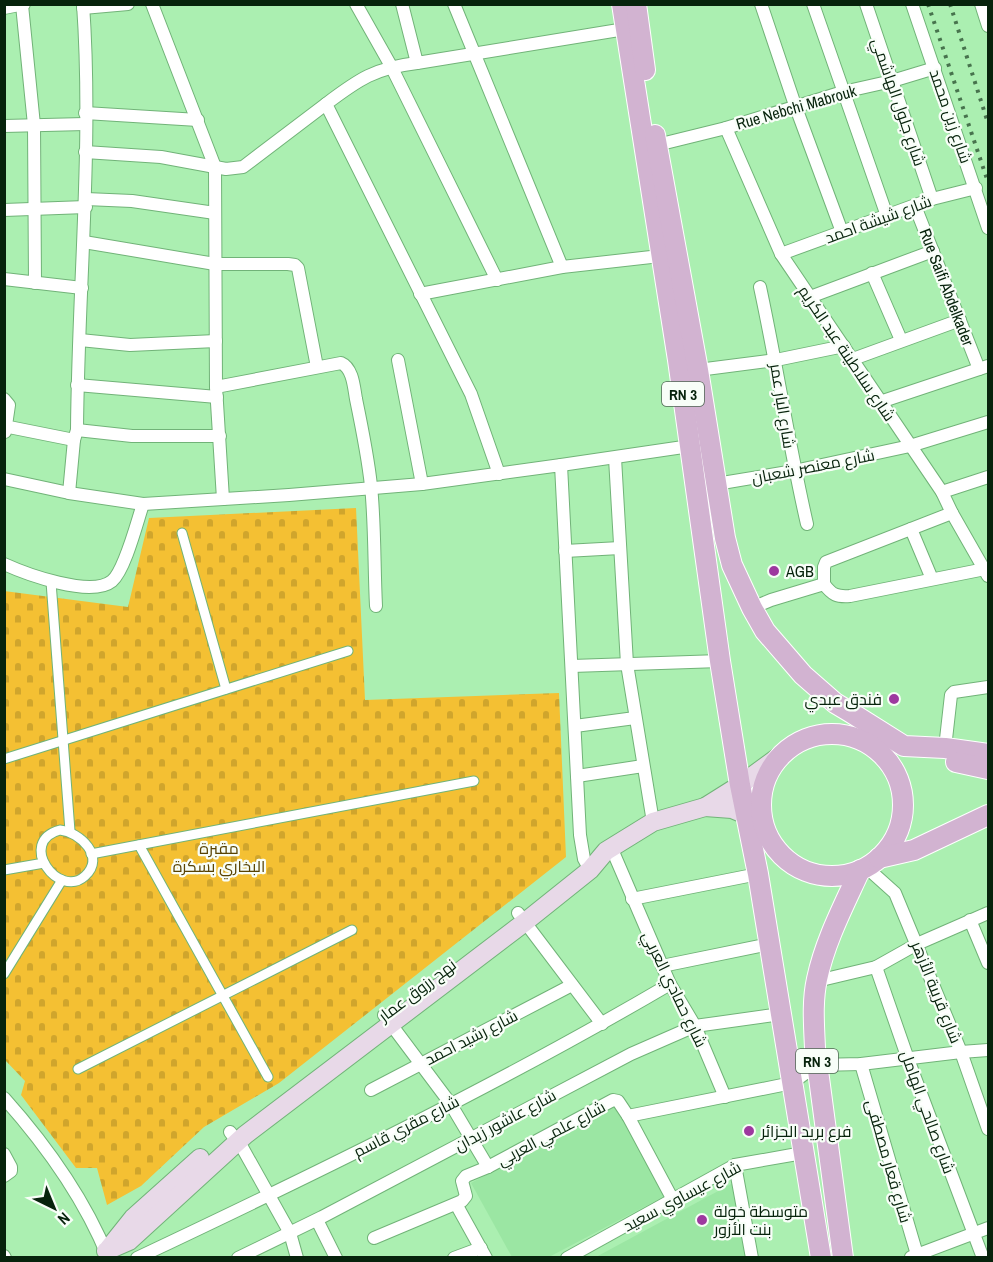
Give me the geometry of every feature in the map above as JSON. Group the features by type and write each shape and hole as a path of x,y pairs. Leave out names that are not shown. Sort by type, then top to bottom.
{"main road":[{"name":"RN 3","path":"622,4 740,784 752,802 759,819"},
{"name":"RN 3","path":"636,4 657,145 698,370 725,538 732,565 765,631 796,666 835,703 867,744"},
{"name":"RN 3","path":"835,703 904,746 940,759 988,769"},
{"path":"705,807 806,739 825,735 844,735 867,744 888,761 898,780 903,800 901,822 893,842 868,865"},
{"path":"867,744 904,746"},
{"name":"RN 3","path":"904,746 945,748 988,754"},
{"path":"758,874 759,819 762,798 771,771 789,749"},
{"path":"705,807 732,809 759,819 773,845 786,859 802,870 821,875 841,876 914,850 988,815"},
{"name":"نهج رزوق عمار","path":"234,1136 587,864 653,822 705,807"},
{"path":"914,850 943,846 988,824"},
{"name":"RN 3","path":"843,1257 813,1020 817,981 832,935 868,865"},
{"name":"RN 3","path":"758,874 820,1257"},
{"path":"104,1255 133,1218 234,1136"},
{"path":"104,1255 141,1232 234,1136"}],"street":[{"path":"69,493 76,435 86,203 83,6 128,4"},
{"path":"152,4 215,167 217,392 223,499"},
{"path":"356,4 391,66 497,280"},
{"path":"402,4 417,63"},
{"path":"454,4 562,267"},
{"path":"761,4 842,232"},
{"path":"813,4 886,216"},
{"name":"شارع جلول الهاشمي","path":"866,4 932,199"},
{"name":"شارع زين محمد","path":"912,4 988,228"},
{"path":"981,4 988,26"},
{"path":"4,8 23,5 34,125 35,283"},
{"path":"85,152 161,156 225,169 243,167 359,79 391,66 625,29"},
{"name":"Rue Nebchi Mabrouk","path":"657,145 726,128 795,105 935,68"},
{"path":"326,104 471,394 499,474"},
{"path":"4,126 34,125 85,118 198,120"},
{"name":"شارع سلاطينة عبد الكريم","path":"726,128 781,254 942,492 987,573 932,579 840,597 834,595 824,584"},
{"name":"شارع شيشة احمد","path":"781,254 932,199 976,188"},
{"path":"4,210 132,201 215,213"},
{"name":"Rue Saifi Abdelkader","path":"915,206 960,320 984,368"},
{"path":"84,242 215,264 295,265 298,268 317,367"},
{"path":"810,297 933,251"},
{"path":"420,294 562,267 660,256"},
{"path":"872,273 901,340"},
{"path":"4,279 82,288"},
{"name":"شارع البار عمر","path":"760,287 776,360 794,471 807,524"},
{"path":"853,359 960,320"},
{"path":"80,340 130,345 216,341"},
{"path":"698,370 776,360 844,346"},
{"path":"398,360 422,484"},
{"path":"78,385 217,392 317,367 341,363 349,368 363,431 371,488 376,606"},
{"path":"880,402 984,368"},
{"path":"4,399 9,405 5,429 76,435 220,436"},
{"name":"شارع معنصر شعبان","path":"716,484 794,471 910,446 988,422"},
{"path":"4,479 69,493 143,504 422,484 690,446"},
{"path":"615,458 627,664 653,822"},
{"path":"561,465 580,836 587,864"},
{"path":"942,492 988,477"},
{"path":"4,564 51,582 98,587 111,581 120,569 143,504"},
{"path":"752,608 824,584 826,562 952,513"},
{"path":"911,529 932,579"},
{"path":"182,533 226,689"},
{"path":"564,551 620,548"},
{"path":"51,582 70,831"},
{"path":"4,759 348,651"},
{"path":"572,666 720,661"},
{"path":"945,748 951,695 954,692 988,687"},
{"path":"575,726 635,718"},
{"path":"577,776 643,766"},
{"path":"91,854 474,781"},
{"path":"70,831 87,844 91,854 92,864 88,873 82,879 73,882 53,875 44,862 41,847 51,832 70,831"},
{"path":"139,845 268,1077"},
{"name":"شارع حمادي العربي","path":"609,849 670,984 695,1026 725,1097"},
{"path":"4,870 44,862"},
{"name":"شارع قريبة الأزهر","path":"868,865 895,892 961,1052 988,1129"},
{"path":"632,899 758,874"},
{"path":"4,975 62,880"},
{"path":"817,981 876,967 917,944 988,913"},
{"path":"521,917 602,1024"},
{"path":"970,920 988,963"},
{"path":"78,1070 352,930"},
{"path":"662,966 769,944"},
{"name":"شارع صالحي الهامل","path":"876,967 908,1059 983,1257"},
{"name":"شارع مقري قاسم","path":"137,1257 268,1196 450,1103 602,1024 670,984"},
{"name":"شارع رشيد احمد","path":"371,1090 572,985"},
{"name":"شارع عاشور زيدان","path":"238,1257 317,1220 631,1054 695,1026 781,1014"},
{"path":"387,1019 450,1103 488,1167"},
{"path":"818,1065 861,1064 988,1050"},
{"name":"شارع قعار مصطفى","path":"861,1064 915,1257"},
{"name":"شارع علمي العربي","path":"456,1203 462,1201 466,1196 462,1181 464,1178 613,1100 618,1101 628,1116 792,1083 818,1065"},
{"path":"4,1098 75,1190 104,1255"},
{"path":"628,1116 673,1200"},
{"path":"234,1136 290,1233 297,1257"},
{"name":"شارع عيساوي سعيد","path":"567,1257 735,1165 803,1153"},
{"path":"4,1155 11,1171 4,1176"},
{"path":"735,1165 752,1257"},
{"path":"374,1238 456,1203 483,1252 454,1257"},
{"path":"317,1220 336,1257"},
{"path":"915,1257 988,1228"}],"shaded area":[{"path":"617,1105 665,1196 549,1257 512,1257 471,1183"},
{"name":"متوسطة خولة بنت الأزور","path":"733,1183 746,1257 596,1257"}],"green space":[{"name":"مقبرة البخاري بسكرة","path":"356,508 365,700 559,693 566,857 279,1083 204,1127 141,1186 107,1205 97,1168 76,1168 21,1095 25,1081 5,1060 4,591 128,607 149,518"}],"railway":[{"path":"928,4 988,182"},
{"path":"950,4 988,123"}],"place":[{"name":"AGB","path":"774,571"},
{"name":"فندق عبدي","path":"894,699"},
{"name":"فرع بريد الجزائر","path":"749,1131"},
{"name":"متوسطة خولة بنت الأزور","path":"702,1220"}]}
